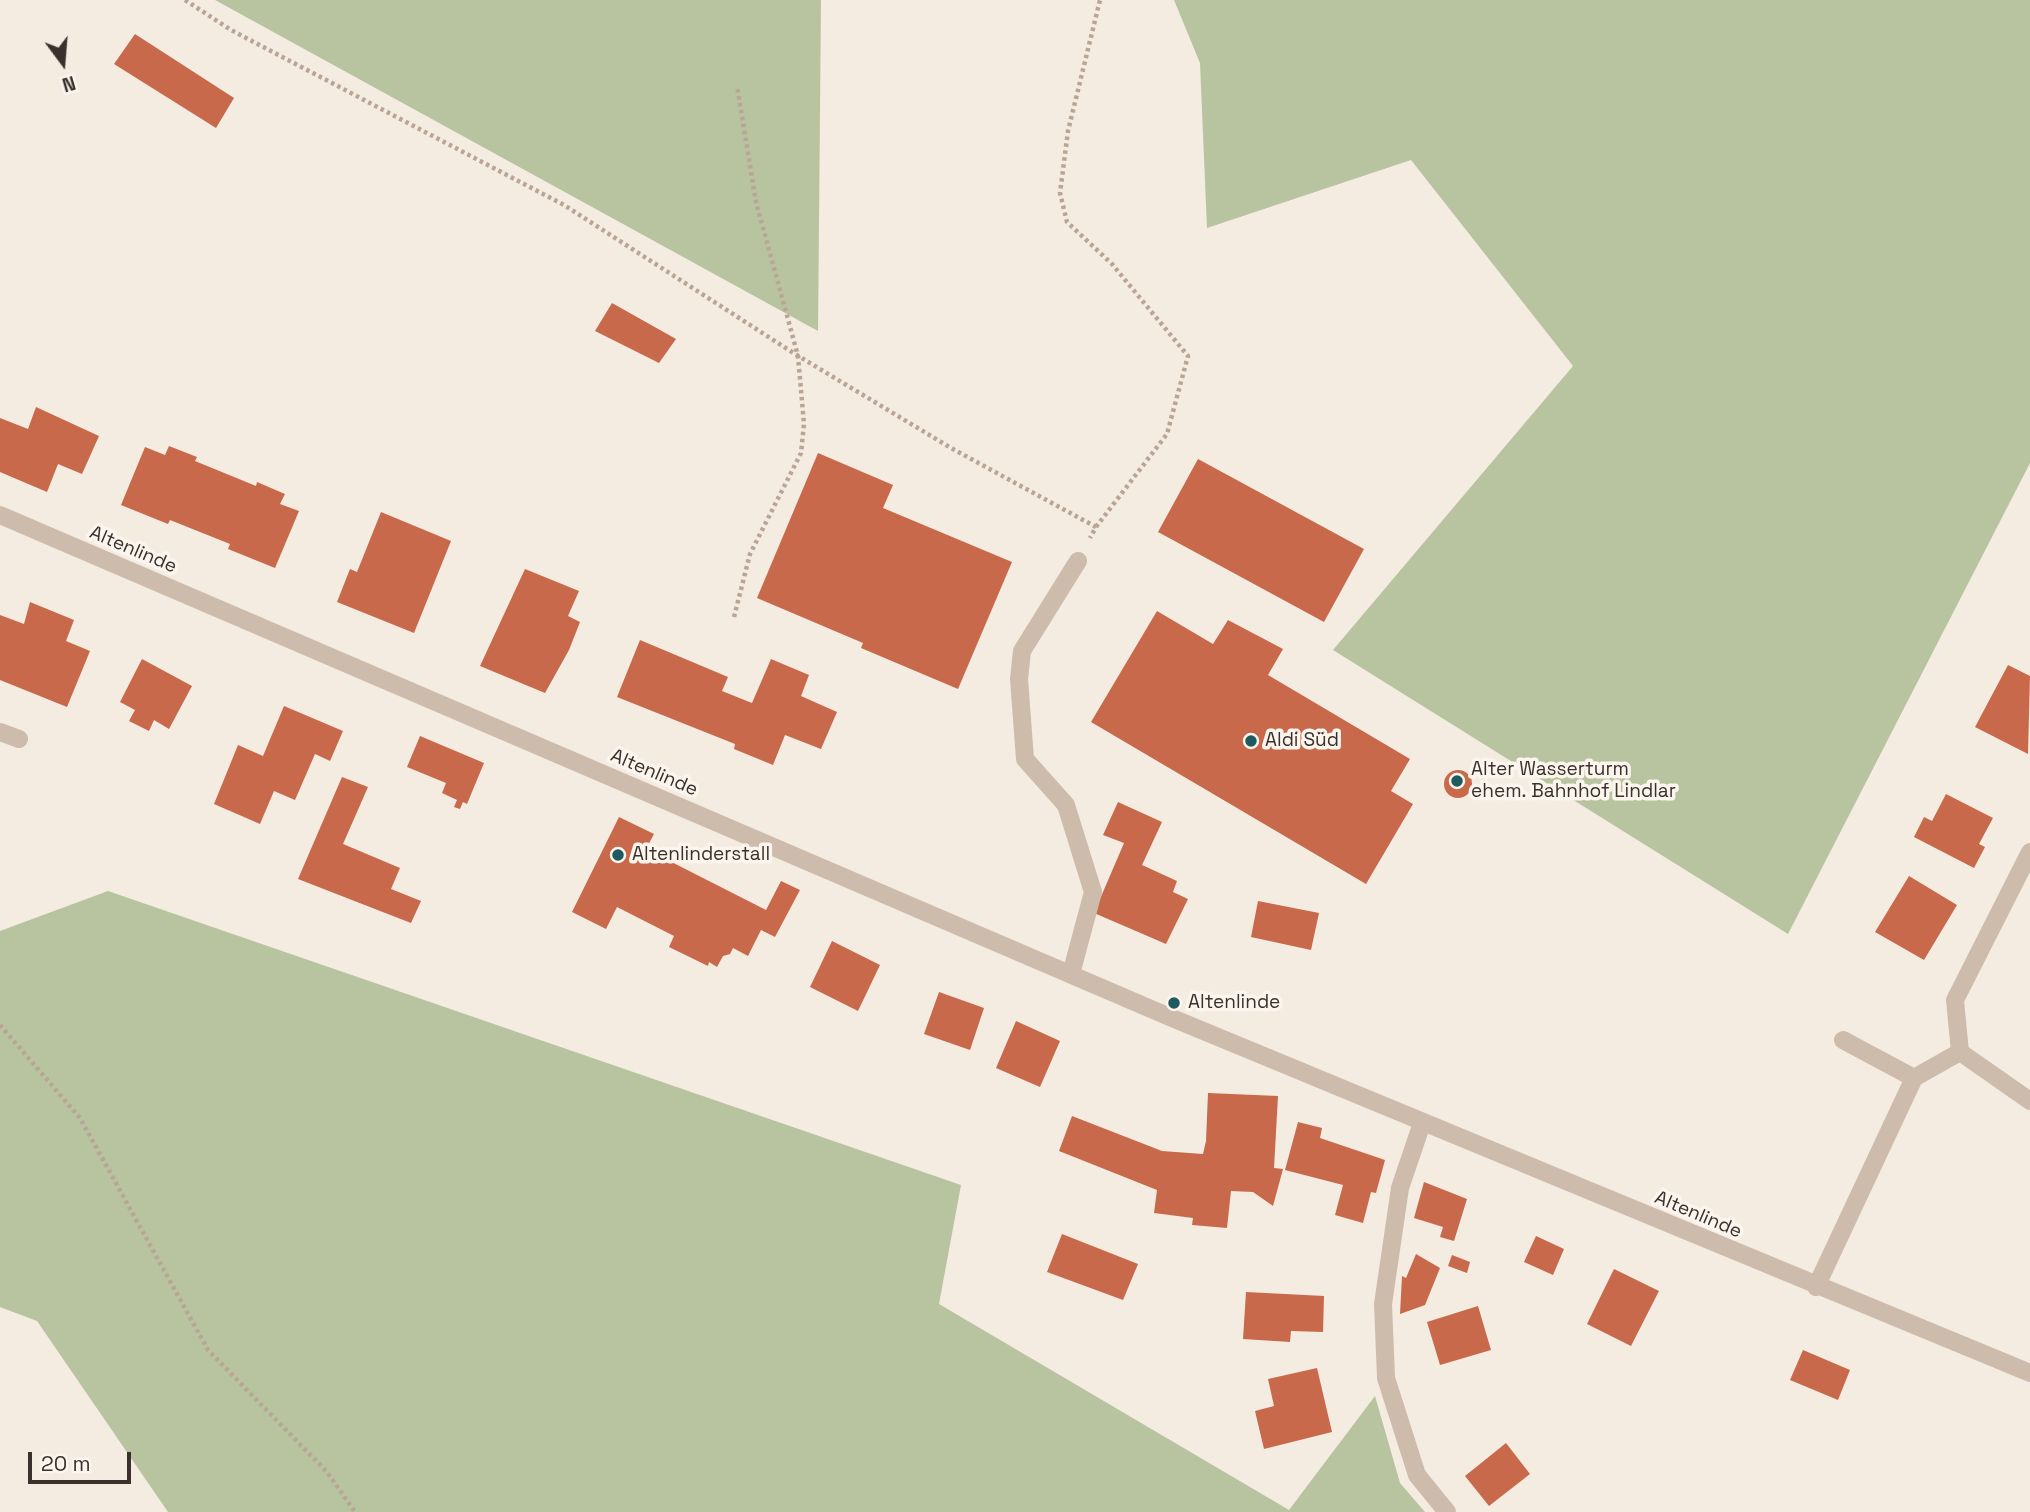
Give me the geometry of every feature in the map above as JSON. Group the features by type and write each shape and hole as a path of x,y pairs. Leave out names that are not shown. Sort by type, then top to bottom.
{"street":[{"name":"Altenlinde","path":"0,515 1422,1123 1815,1287 2030,1373"},
{"path":"1071,974 1093,892 1066,805 1025,759 1019,679 1022,651 1078,561"},
{"path":"0,732 19,739"},
{"path":"2030,852 1955,1000 1960,1052 2030,1101"},
{"path":"1843,1040 1914,1078"},
{"path":"1815,1287 1914,1078 1960,1052"},
{"path":"1422,1123 1400,1188 1383,1304 1386,1378 1417,1475 1447,1512"}],"path":[{"path":"185,0 232,30 564,205 798,356 951,448 1096,527"},
{"path":"1078,561 1096,527 1167,434 1188,356 1112,264 1066,222 1060,193 1068,131 1100,0"},
{"path":"734,617 750,554 802,453 804,424 798,356 756,202 737,86"},
{"path":"0,1025 80,1118 208,1350 327,1472 355,1512"}],"green space":[{"path":"215,0 821,0 818,331"},
{"path":"1174,0 2030,0 2030,463 1788,934 1333,650 1573,366 1411,160 1207,228 1200,63"},
{"path":"108,891 961,1185 939,1304 1289,1510 1375,1396 1400,1483 1425,1512 168,1512 37,1321 0,1307 0,931"}],"building":[{"path":"135,34 234,98 216,128 114,64"},
{"path":"612,303 676,339 659,363 595,331"},
{"path":"36,407 99,436 82,474 58,464 47,492 0,472 0,418 28,429"},
{"path":"169,446 197,457 195,461 256,486 257,482 285,494 280,504 299,511 275,568 228,549 230,544 170,520 168,524 121,505 145,447 165,455"},
{"path":"818,453 893,485 883,508 1012,562 958,689 861,648 863,643 757,598"},
{"path":"1198,459 1364,549 1324,622 1158,532"},
{"path":"381,512 451,541 414,633 337,602 350,569 357,572"},
{"path":"525,569 579,591 568,616 580,622 569,650 545,693 480,666"},
{"path":"30,602 74,620 66,641 90,651 67,707 0,680 0,615 24,624"},
{"name":"Aldi Süd","path":"1157,611 1213,644 1228,620 1283,649 1268,675 1410,759 1391,791 1413,804 1366,884 1091,722"},
{"path":"640,640 728,677 722,691 752,703 771,659 809,675 801,696 837,712 821,749 785,735 773,765 734,749 735,744 617,697"},
{"path":"142,659 192,686 169,729 154,720 149,731 129,721 135,710 120,702"},
{"path":"2008,665 2030,676 2028,754 1975,727"},
{"path":"284,706 343,731 330,761 315,754 295,800 274,791 260,824 214,804 238,745 263,756"},
{"path":"420,736 484,763 467,804 463,802 460,809 454,807 457,800 442,793 446,783 407,767"},
{"path":"1458,770 1468,774 1472,784 1468,794 1458,798 1448,794 1444,784 1448,774"},
{"path":"342,777 368,787 343,844 400,868 391,889 421,901 411,923 298,879"},
{"path":"1946,794 1993,818 1979,844 1985,847 1974,868 1914,837 1924,817 1932,821"},
{"path":"1118,802 1162,822 1142,865 1177,881 1173,892 1188,899 1166,944 1094,913 1124,843 1103,835"},
{"path":"619,817 654,834 646,849 766,910 781,881 800,890 775,937 761,930 748,956 733,948 730,954 723,956 717,967 709,962 708,966 669,947 674,936 617,907 606,929 572,912"},
{"path":"1909,876 1957,905 1924,960 1875,932"},
{"path":"1258,901 1319,913 1311,950 1251,937"},
{"path":"832,941 880,965 858,1011 810,987"},
{"path":"939,992 984,1008 970,1050 924,1034"},
{"path":"1016,1021 1060,1041 1040,1087 996,1068"},
{"path":"1208,1093 1278,1096 1274,1168 1283,1169 1273,1206 1253,1192 1231,1191 1227,1228 1192,1225 1193,1218 1154,1213 1157,1190 1059,1151 1072,1116 1162,1151 1203,1154"},
{"path":"1298,1122 1322,1128 1320,1138 1385,1160 1376,1193 1371,1192 1363,1223 1335,1215 1343,1185 1285,1170"},
{"path":"1424,1182 1467,1199 1454,1241 1440,1237 1443,1227 1414,1218"},
{"path":"1062,1234 1138,1264 1123,1300 1047,1272"},
{"path":"1536,1236 1564,1249 1553,1275 1524,1262"},
{"path":"1416,1254 1440,1268 1425,1305 1400,1314 1402,1276 1406,1278"},
{"path":"1452,1255 1470,1262 1467,1273 1448,1266"},
{"path":"1614,1269 1659,1291 1631,1346 1587,1324"},
{"path":"1246,1292 1324,1296 1323,1332 1291,1331 1290,1342 1243,1339"},
{"path":"1478,1306 1491,1350 1440,1365 1427,1322"},
{"path":"1803,1350 1850,1370 1838,1400 1790,1380"},
{"path":"1317,1368 1332,1432 1264,1449 1255,1411 1274,1406 1268,1379"},
{"path":"1506,1443 1530,1474 1489,1506 1465,1476"}],"place":[{"name":"Aldi Süd","path":"1251,741"},
{"name":"Alter Wasserturm ehem. Bahnhof Lindlar","path":"1457,781"},
{"name":"Altenlinderstall","path":"618,855"},
{"name":"Altenlinde","path":"1174,1003"}]}
